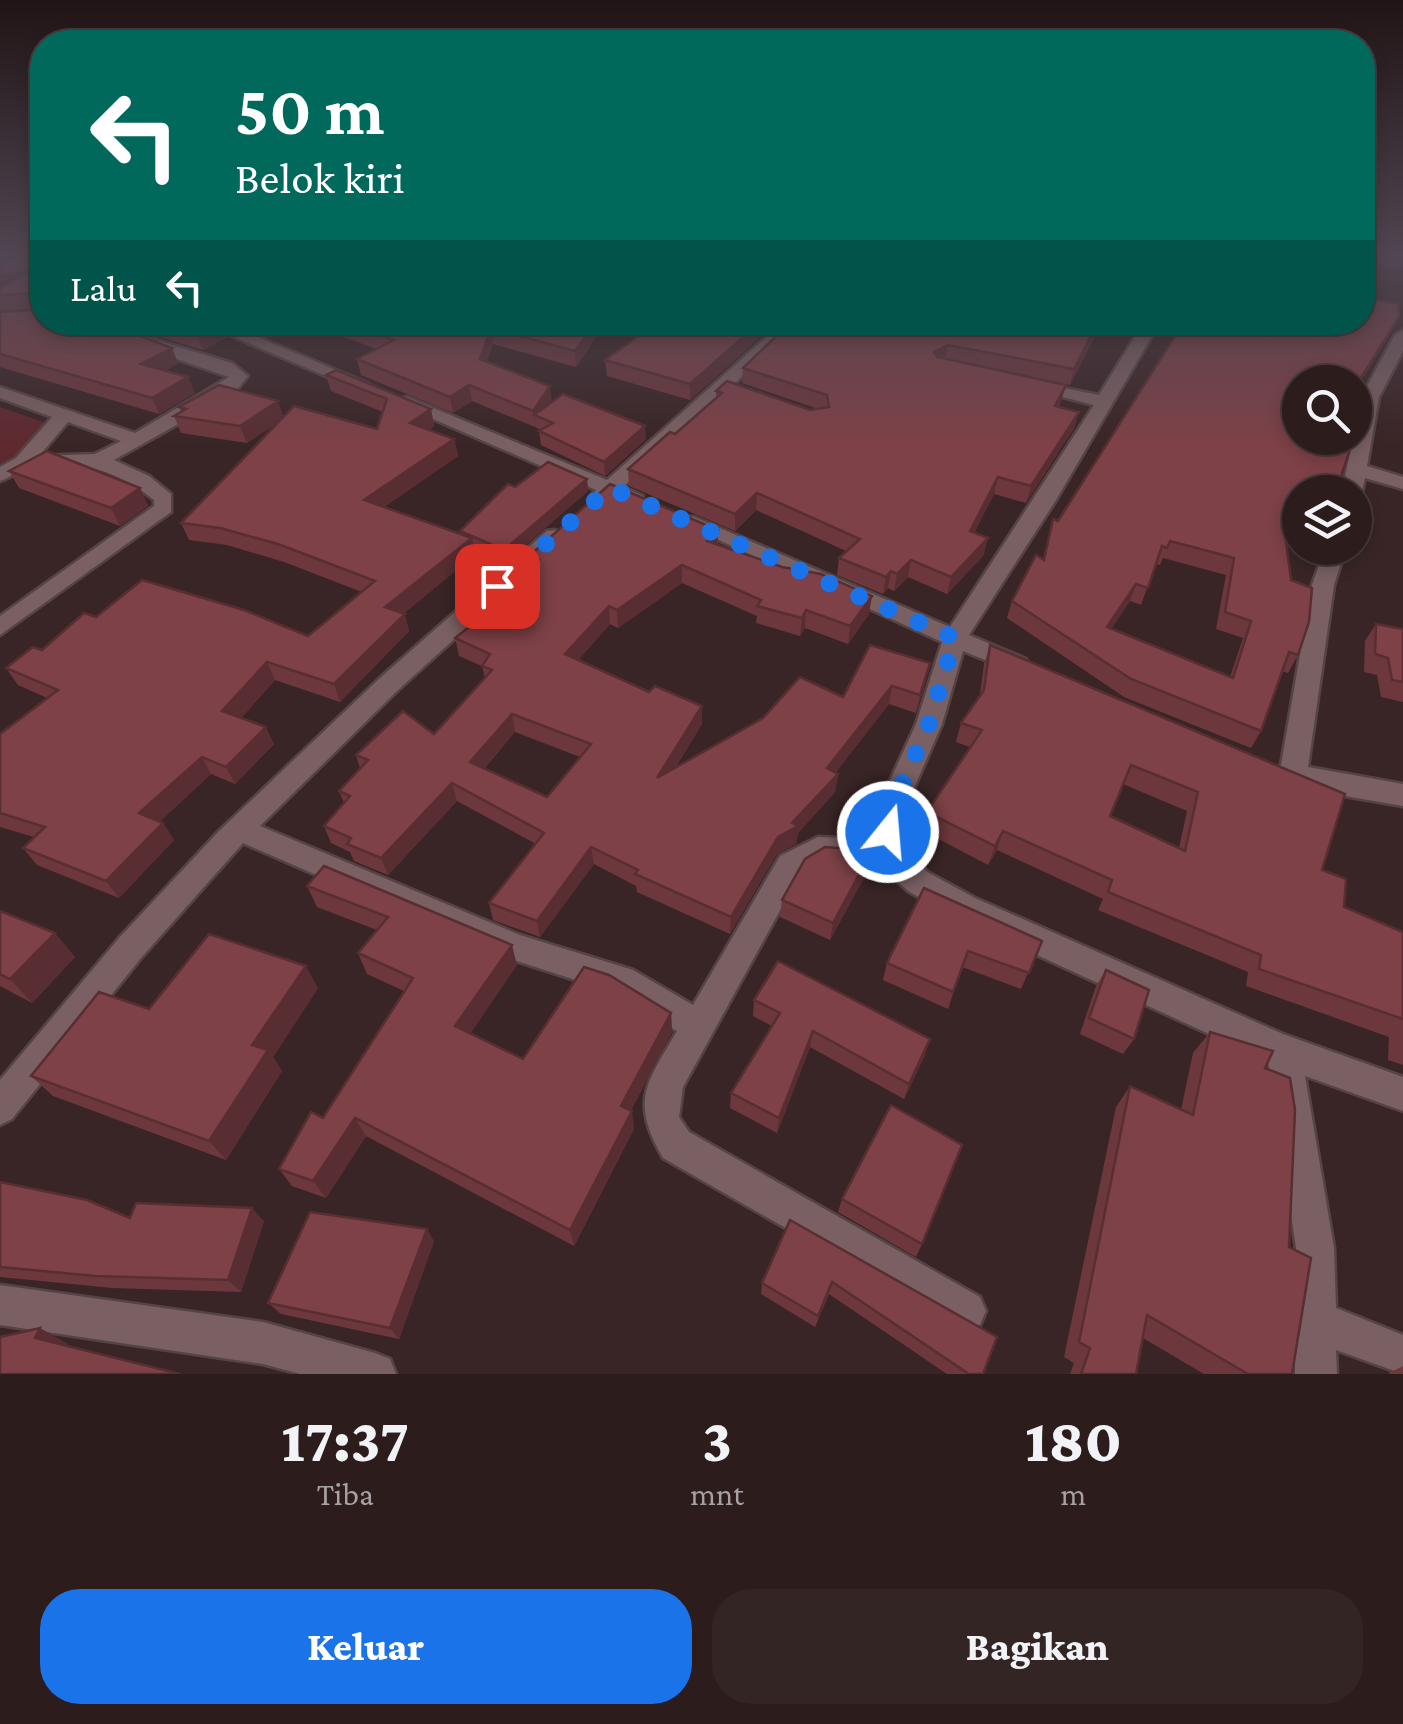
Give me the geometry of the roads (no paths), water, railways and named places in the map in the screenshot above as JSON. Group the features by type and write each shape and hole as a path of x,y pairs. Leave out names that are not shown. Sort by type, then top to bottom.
{"street":[{"path":"24,462 99,460 229,388 239,376 226,367 120,335"},
{"path":"239,335 610,488 1040,675"},
{"path":"0,1108 130,948 240,830 441,635 610,488 734,390 782,335"},
{"path":"1145,335 955,638 929,724 890,811 885,852 899,870 956,901 1284,1051 1403,1094"},
{"path":"1357,475 1370,397 1397,366 1403,336"},
{"path":"1016,384 1106,402"},
{"path":"0,392 137,440"},
{"path":"0,475 24,462 64,415"},
{"path":"0,627 164,508 164,498 142,480 99,460"},
{"path":"1358,470 1403,483"},
{"path":"1293,777 1329,565"},
{"path":"1261,766 1293,777 1403,795"},
{"path":"240,830 515,947 622,980 698,1026"},
{"path":"885,852 818,849 790,866 666,1083 661,1120 676,1145 966,1310"},
{"path":"1284,1051 1315,1248 1316,1374"},
{"path":"0,1305 262,1344 375,1374"},
{"path":"1316,1320 1403,1356"}]}
